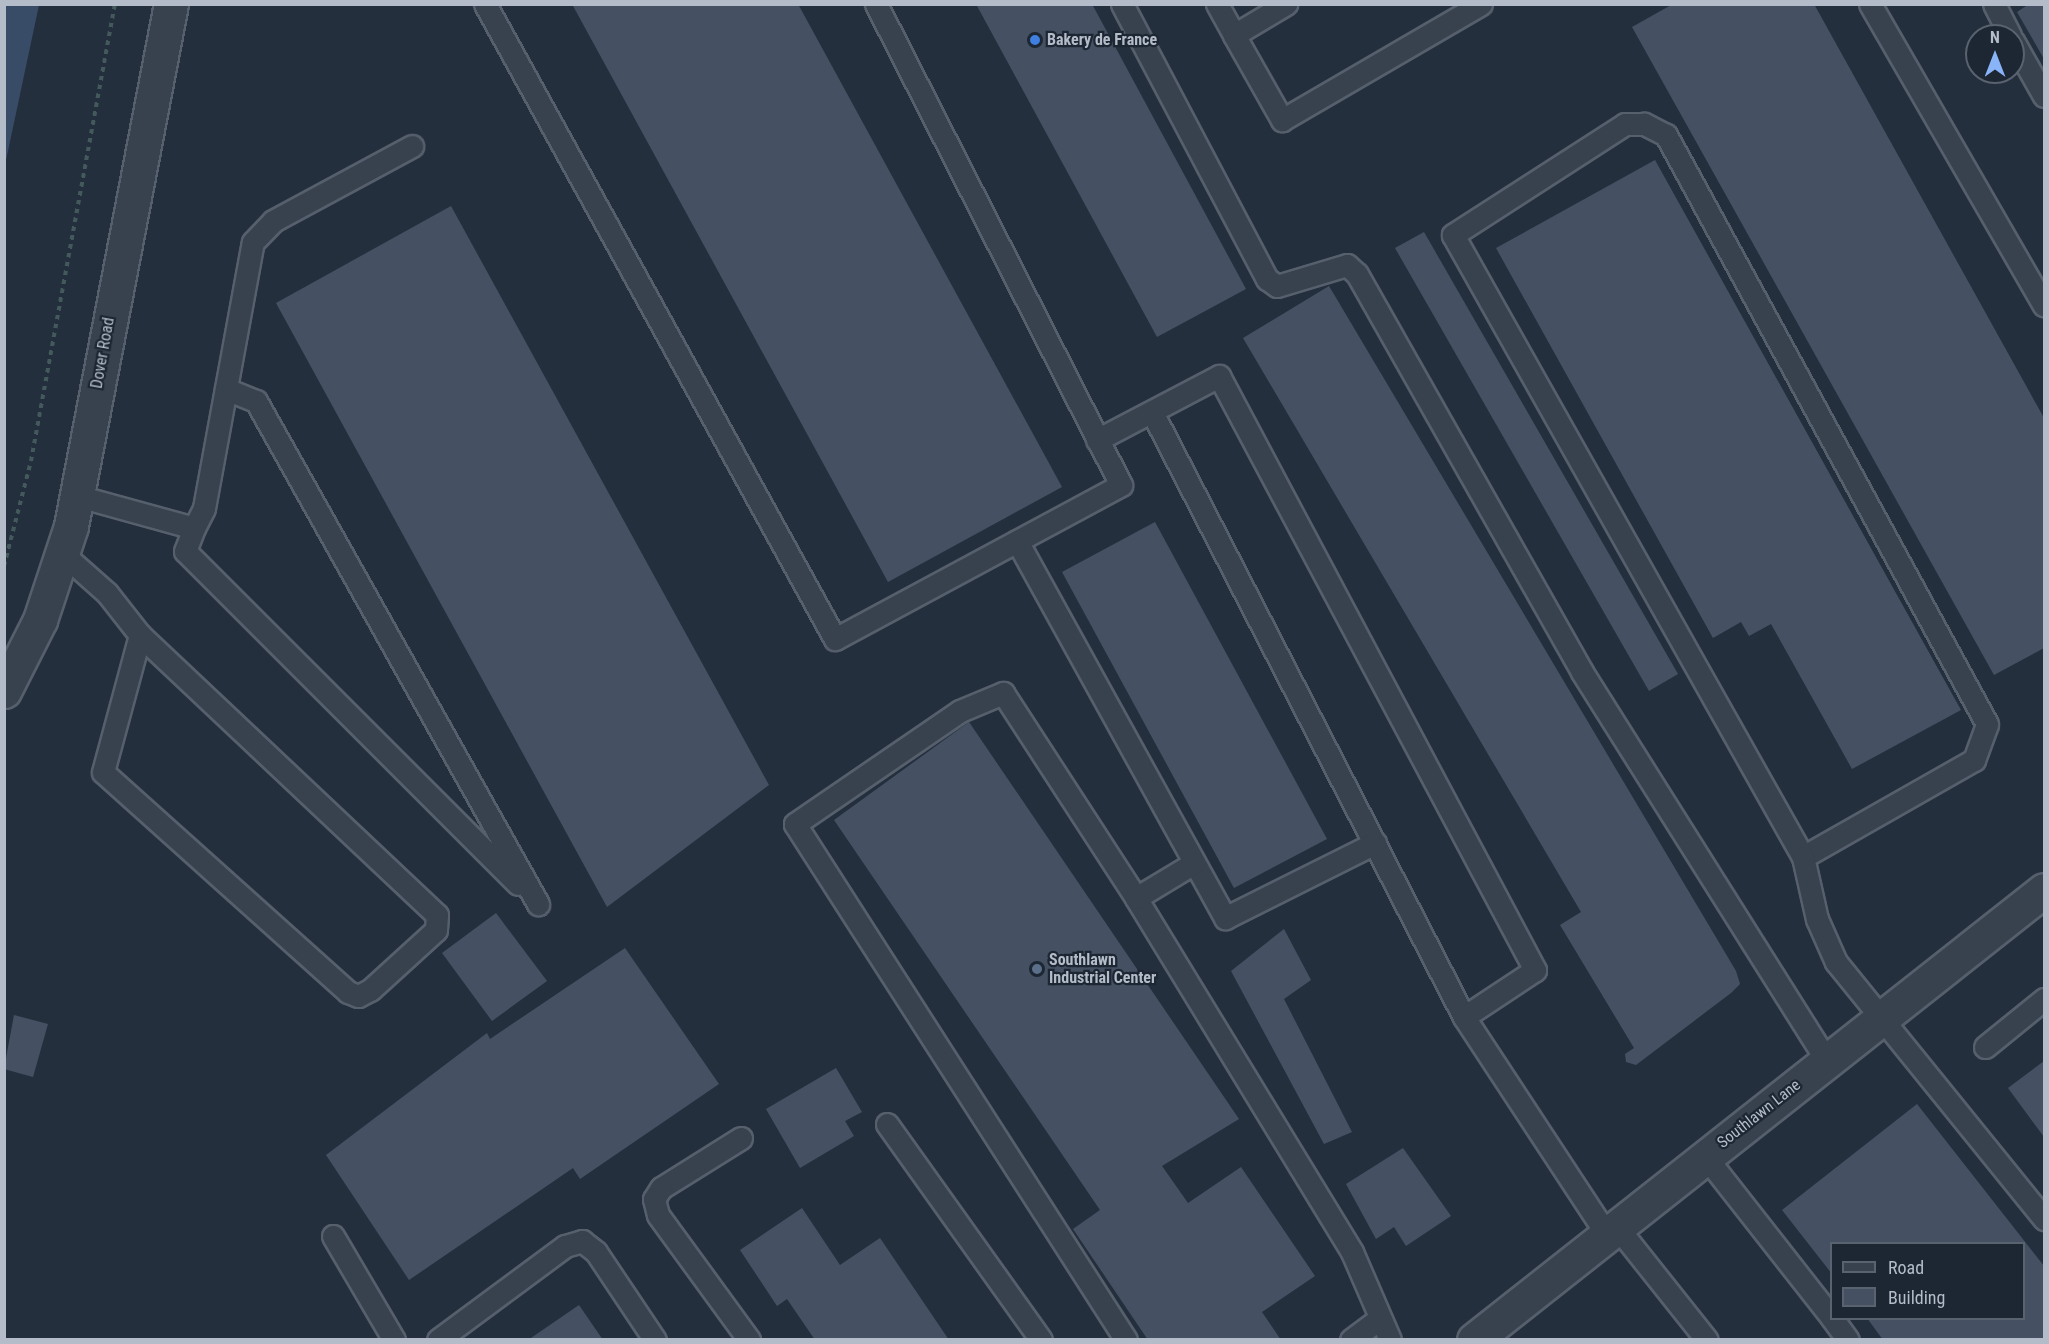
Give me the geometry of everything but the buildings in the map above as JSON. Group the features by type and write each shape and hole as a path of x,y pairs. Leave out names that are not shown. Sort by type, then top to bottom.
{"street":[{"name":"Dover Road","path":"4,691 40,620 63,554 78,496 171,4"},
{"name":"Southlawn Lane","path":"1474,1340 1826,1060 2042,897"}],"lane":[{"path":"485,4 835,639 1120,485 876,4"},
{"path":"1122,4 1267,279 1277,286 1347,265 1357,274 1582,672 1826,1060"},
{"path":"1217,4 1282,120 1481,4"},
{"path":"1234,35 1286,4"},
{"path":"1870,4 2044,305"},
{"path":"1994,4 2004,24"},
{"path":"2025,62 2044,96"},
{"path":"1803,857 1974,760 1987,723 1666,135 1644,124 1625,124 1453,235 1803,857 1816,919 1836,962 2044,1219"},
{"path":"226,389 256,401 538,904 185,550 204,508 253,242 273,222 412,146"},
{"path":"1097,440 1152,414 1219,376 1535,970 1464,1017"},
{"path":"1152,414 1464,1017 1612,1231 1707,1340"},
{"path":"78,496 194,528"},
{"path":"1017,541 1225,918 1375,843"},
{"path":"63,554 107,593 141,635 437,915 436,930 370,990 358,996 348,992 103,772 141,635"},
{"path":"1126,1340 795,824 960,711 1003,693 1136,898 1352,1252 1378,1320 1390,1340"},
{"path":"1136,898 1194,863"},
{"path":"1985,1047 2044,999"},
{"path":"887,1124 1041,1340"},
{"path":"741,1138 661,1188 654,1199 658,1215 749,1340"},
{"path":"1705,1156 1830,1315"},
{"path":"333,1236 394,1340"},
{"path":"438,1340 566,1246 582,1241 596,1252 655,1340"},
{"path":"1351,1340 1378,1320"},
{"path":"1833,1320 1848,1340"}],"path":[{"path":"4,566 31,461 115,4"}],"water":[{"path":"4,5 39,5 5,165"}],"place":[{"name":"Bakery de France","path":"1035,40"},
{"name":"Southlawn Industrial Center","path":"1037,969"}]}
